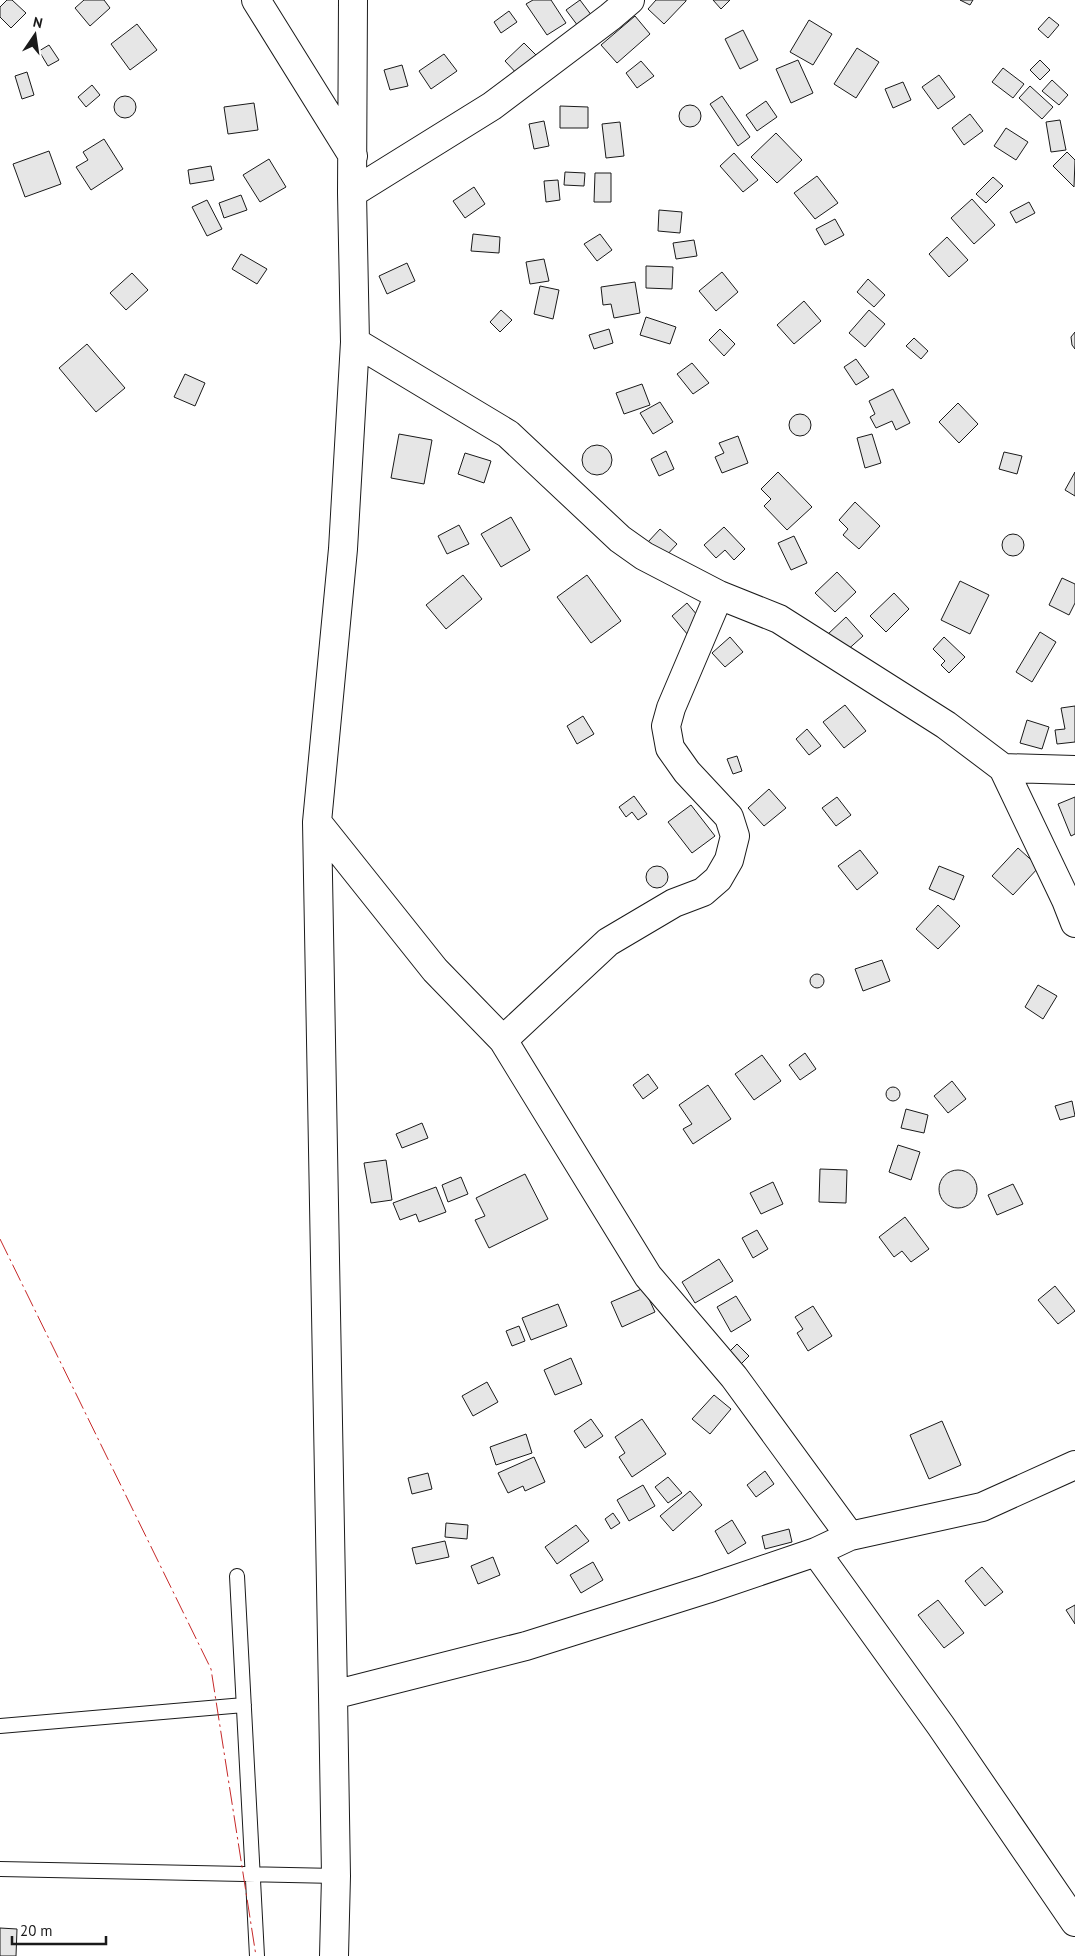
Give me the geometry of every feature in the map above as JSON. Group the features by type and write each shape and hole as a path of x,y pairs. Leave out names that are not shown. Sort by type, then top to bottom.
{"street":[{"path":"256,0 353,156"},
{"path":"334,1956 336,1876 334,1695 316,822 343,549 355,342 352,193 353,0"},
{"path":"352,193 492,106 610,18 630,0"},
{"path":"355,342 508,434 620,538 644,556 719,595 780,619 946,724 1002,768 1066,900 1075,923"},
{"path":"503,1040 608,942 674,903 703,892 718,879 729,860 735,836 729,817 687,772 670,748 666,726 719,595"},
{"path":"1002,768 1075,770"},
{"path":"316,822 435,970 503,1040 648,1276 734,1378 850,1536"},
{"path":"334,1695 526,1646 816,1552 850,1536 982,1507 1075,1465"},
{"path":"816,1552 941,1726 1075,1922"}],"lane":[{"path":"237,1576 257,1956"},
{"path":"0,1726 244,1705"},
{"path":"0,1869 336,1876"}],"building":[{"path":"7,0 12,0 26,13 11,28 0,17 0,7"},
{"path":"84,0 104,0 110,8 90,26 75,8"},
{"path":"533,0 551,0 566,23 547,35 526,4"},
{"path":"580,0 592,16 578,26 566,10"},
{"path":"656,0 686,1 664,24 648,9"},
{"path":"713,0 730,0 721,9"},
{"path":"960,0 973,0 970,5"},
{"path":"509,11 517,22 501,33 494,22"},
{"path":"635,16 650,34 617,63 601,45"},
{"path":"1049,17 1059,25 1048,38 1038,29"},
{"path":"809,20 832,34 813,65 790,52"},
{"path":"137,24 157,50 130,70 111,44"},
{"path":"743,30 758,60 740,69 725,39"},
{"path":"524,43 539,58 520,77 505,61"},
{"path":"49,45 59,60 48,66 39,51"},
{"path":"857,48 879,62 856,98 834,84"},
{"path":"444,54 457,71 431,89 419,71"},
{"path":"798,60 813,93 791,103 776,69"},
{"path":"1040,60 1050,70 1040,80 1030,70"},
{"path":"641,61 654,76 637,88 626,73"},
{"path":"402,65 408,86 390,90 384,70"},
{"path":"1003,68 1024,84 1013,98 992,82"},
{"path":"27,72 34,95 22,99 15,76"},
{"path":"939,75 955,97 938,109 922,87"},
{"path":"1052,80 1068,95 1059,105 1042,91"},
{"path":"903,82 911,100 893,108 885,89"},
{"path":"92,85 100,95 86,107 78,97"},
{"path":"1030,86 1053,107 1042,119 1019,98"},
{"path":"125,96 133,99 136,107 133,115 125,118 117,115 114,107 117,99"},
{"path":"722,96 750,137 738,146 710,104"},
{"path":"766,101 777,117 757,131 746,115"},
{"path":"254,103 258,130 228,134 224,107"},
{"path":"690,105 698,108 701,116 698,124 690,127 682,124 679,116 682,108"},
{"path":"560,106 588,107 588,128 560,128"},
{"path":"970,114 983,131 964,145 952,128"},
{"path":"1060,120 1066,150 1051,152 1046,122"},
{"path":"544,121 549,146 534,149 529,124"},
{"path":"620,122 624,156 606,158 602,124"},
{"path":"1006,128 1028,142 1016,160 994,146"},
{"path":"776,133 802,160 777,183 751,157"},
{"path":"104,139 123,169 91,190 76,167 88,160 83,152"},
{"path":"49,151 61,184 25,197 13,164"},
{"path":"1067,152 1075,160 1074,187 1053,166"},
{"path":"734,153 758,180 743,192 720,166"},
{"path":"269,159 286,187 260,202 243,175"},
{"path":"211,166 214,180 190,184 188,170"},
{"path":"565,172 585,173 584,186 564,185"},
{"path":"595,173 611,173 611,202 594,202"},
{"path":"817,176 838,203 815,219 794,193"},
{"path":"993,177 1003,186 986,203 976,194"},
{"path":"558,180 560,200 546,202 544,181"},
{"path":"474,187 485,204 465,218 453,201"},
{"path":"241,195 247,210 224,218 219,203"},
{"path":"972,199 995,225 974,244 951,218"},
{"path":"207,200 222,229 207,236 192,207"},
{"path":"1029,202 1035,213 1016,223 1010,212"},
{"path":"659,210 682,212 680,233 658,231"},
{"path":"835,219 844,235 825,245 816,229"},
{"path":"473,234 500,237 499,253 471,251"},
{"path":"600,234 612,250 597,261 584,244"},
{"path":"947,237 968,260 949,277 929,254"},
{"path":"694,240 697,256 676,259 673,243"},
{"path":"241,254 267,269 257,284 232,269"},
{"path":"544,259 549,281 530,284 526,262"},
{"path":"407,263 415,281 387,294 379,276"},
{"path":"646,266 673,267 672,289 646,288"},
{"path":"722,272 738,292 716,311 699,291"},
{"path":"132,273 148,290 126,310 110,293"},
{"path":"868,279 885,295 874,307 857,292"},
{"path":"635,282 640,313 614,318 611,304 603,305 601,287"},
{"path":"540,286 559,290 553,319 534,314"},
{"path":"804,301 821,321 794,344 777,325"},
{"path":"501,310 512,320 500,332 490,322"},
{"path":"869,310 885,324 865,347 849,333"},
{"path":"646,317 676,327 670,344 640,335"},
{"path":"609,329 613,343 594,349 589,335"},
{"path":"720,329 735,344 724,356 709,340"},
{"path":"1075,332 1075,349 1072,345 1071,337"},
{"path":"914,338 928,351 921,359 906,346"},
{"path":"87,344 125,388 96,412 59,368"},
{"path":"856,359 869,377 856,385 844,367"},
{"path":"692,363 709,383 693,394 677,374"},
{"path":"185,374 205,383 195,406 174,397"},
{"path":"642,384 650,405 624,414 616,393"},
{"path":"893,389 910,423 896,430 892,421 876,428 870,417 875,414 869,401"},
{"path":"660,402 673,422 653,434 640,413"},
{"path":"958,403 978,424 959,443 939,422"},
{"path":"800,414 808,417 811,425 808,433 800,436 792,433 789,425 792,417"},
{"path":"399,434 432,440 424,484 391,478"},
{"path":"872,434 881,463 865,468 857,438"},
{"path":"738,436 748,463 722,473 715,457 724,453 719,443"},
{"path":"597,445 603,446 611,454 611,466 603,474 597,475 591,474 583,466 582,460 583,454 591,446"},
{"path":"666,451 674,469 659,476 651,459"},
{"path":"1004,452 1022,456 1017,474 999,469"},
{"path":"465,453 491,461 484,483 458,474"},
{"path":"778,472 812,507 787,530 764,506 771,499 761,489"},
{"path":"1075,472 1075,496 1065,490"},
{"path":"855,502 880,526 859,549 843,535 848,529 839,520"},
{"path":"511,517 530,550 501,567 481,534"},
{"path":"459,525 469,544 447,554 438,536"},
{"path":"724,527 745,549 734,560 725,550 716,558 704,545"},
{"path":"660,529 677,544 665,557 648,542"},
{"path":"1013,534 1021,537 1024,545 1021,553 1013,556 1005,553 1002,545 1005,537"},
{"path":"794,536 807,563 791,570 778,543"},
{"path":"837,572 856,592 835,612 815,593"},
{"path":"463,575 482,599 446,629 426,605"},
{"path":"587,575 621,621 591,643 557,597"},
{"path":"1062,578 1075,584 1075,603 1069,615 1049,605"},
{"path":"960,581 989,595 970,634 941,620"},
{"path":"894,593 909,609 886,632 870,616"},
{"path":"687,603 703,622 688,635 672,616"},
{"path":"846,617 863,636 844,653 827,635"},
{"path":"1040,632 1056,642 1032,682 1016,672"},
{"path":"730,637 743,652 725,667 712,653"},
{"path":"944,637 965,657 949,673 941,665 945,661 933,649"},
{"path":"845,705 866,731 844,748 823,722"},
{"path":"1075,706 1075,742 1057,744 1055,730 1065,729 1061,708"},
{"path":"583,716 594,734 577,744 567,726"},
{"path":"1027,720 1049,727 1042,749 1020,743"},
{"path":"807,729 821,746 809,755 796,739"},
{"path":"737,756 742,771 733,774 727,759"},
{"path":"769,789 786,808 764,826 748,808"},
{"path":"634,796 647,814 638,820 632,812 626,817 619,807"},
{"path":"837,797 851,815 836,826 822,808"},
{"path":"1075,797 1075,834 1071,836 1058,804"},
{"path":"691,805 715,836 692,853 668,822"},
{"path":"1018,848 1039,867 1013,895 992,876"},
{"path":"860,850 878,873 857,890 838,866"},
{"path":"657,866 665,869 668,877 665,885 657,888 649,885 646,877 649,869"},
{"path":"939,866 964,876 954,900 929,889"},
{"path":"938,905 960,926 938,949 916,929"},
{"path":"882,960 890,981 863,991 855,969"},
{"path":"817,974 822,976 824,981 822,986 817,988 812,986 810,981 812,976"},
{"path":"1038,985 1057,996 1043,1019 1025,1007"},
{"path":"805,1053 816,1069 800,1080 789,1065"},
{"path":"762,1055 781,1081 754,1100 735,1074"},
{"path":"648,1074 658,1088 643,1099 633,1085"},
{"path":"952,1081 966,1099 948,1113 934,1096"},
{"path":"708,1085 731,1119 693,1144 683,1129 692,1124 679,1105"},
{"path":"893,1087 898,1089 900,1094 898,1099 893,1101 888,1099 886,1094 888,1089"},
{"path":"1072,1101 1075,1116 1060,1120 1055,1106"},
{"path":"906,1109 928,1115 924,1133 901,1128"},
{"path":"422,1123 428,1138 402,1148 396,1134"},
{"path":"898,1145 920,1152 911,1180 889,1172"},
{"path":"386,1160 392,1200 371,1203 364,1163"},
{"path":"820,1169 847,1170 846,1203 819,1202"},
{"path":"958,1170 971,1176 977,1189 971,1202 958,1208 945,1202 939,1189 945,1176"},
{"path":"525,1174 548,1219 489,1248 475,1220 485,1216 476,1198"},
{"path":"461,1177 468,1194 448,1202 442,1185"},
{"path":"773,1182 783,1204 761,1214 750,1193"},
{"path":"1013,1184 1023,1204 997,1215 988,1195"},
{"path":"436,1187 446,1212 419,1222 416,1214 400,1220 393,1203"},
{"path":"905,1217 929,1249 911,1262 902,1251 894,1257 879,1237"},
{"path":"757,1230 768,1249 753,1258 742,1238"},
{"path":"719,1259 733,1281 695,1303 682,1282"},
{"path":"1055,1286 1075,1311 1058,1324 1038,1300"},
{"path":"644,1288 655,1312 622,1327 611,1302"},
{"path":"736,1296 751,1320 731,1332 717,1307"},
{"path":"558,1304 567,1326 531,1340 522,1318"},
{"path":"813,1306 832,1336 808,1351 797,1333 803,1329 795,1317"},
{"path":"519,1326 525,1341 512,1346 506,1331"},
{"path":"737,1344 749,1356 739,1366 727,1354"},
{"path":"571,1358 582,1384 555,1395 544,1370"},
{"path":"487,1382 498,1402 473,1416 462,1396"},
{"path":"714,1395 731,1409 710,1434 692,1419"},
{"path":"591,1419 603,1436 585,1448 574,1431"},
{"path":"642,1419 666,1454 632,1477 619,1457 625,1453 615,1437"},
{"path":"942,1421 961,1465 929,1479 910,1435"},
{"path":"526,1434 532,1453 496,1465 490,1447"},
{"path":"534,1457 545,1482 525,1491 523,1486 508,1493 498,1473"},
{"path":"765,1471 774,1484 756,1497 747,1485"},
{"path":"428,1473 432,1489 412,1494 408,1478"},
{"path":"668,1477 682,1493 668,1503 655,1487"},
{"path":"643,1485 655,1506 629,1521 617,1500"},
{"path":"690,1491 702,1505 673,1531 660,1516"},
{"path":"613,1513 620,1523 611,1529 605,1519"},
{"path":"732,1520 746,1543 728,1554 715,1531"},
{"path":"446,1523 468,1525 467,1539 445,1537"},
{"path":"576,1525 589,1541 557,1564 545,1547"},
{"path":"789,1529 792,1542 765,1549 762,1536"},
{"path":"445,1541 449,1557 416,1564 412,1548"},
{"path":"493,1557 500,1575 478,1584 471,1566"},
{"path":"593,1562 603,1580 581,1593 570,1575"},
{"path":"982,1567 1003,1592 985,1606 965,1581"},
{"path":"938,1600 964,1633 944,1648 918,1615"},
{"path":"1075,1605 1075,1624 1066,1610"},
{"path":"0,1928 17,1929 16,1956 0,1956"}],"power":[{"path":"0,1239 211,1669 256,1956"}]}
